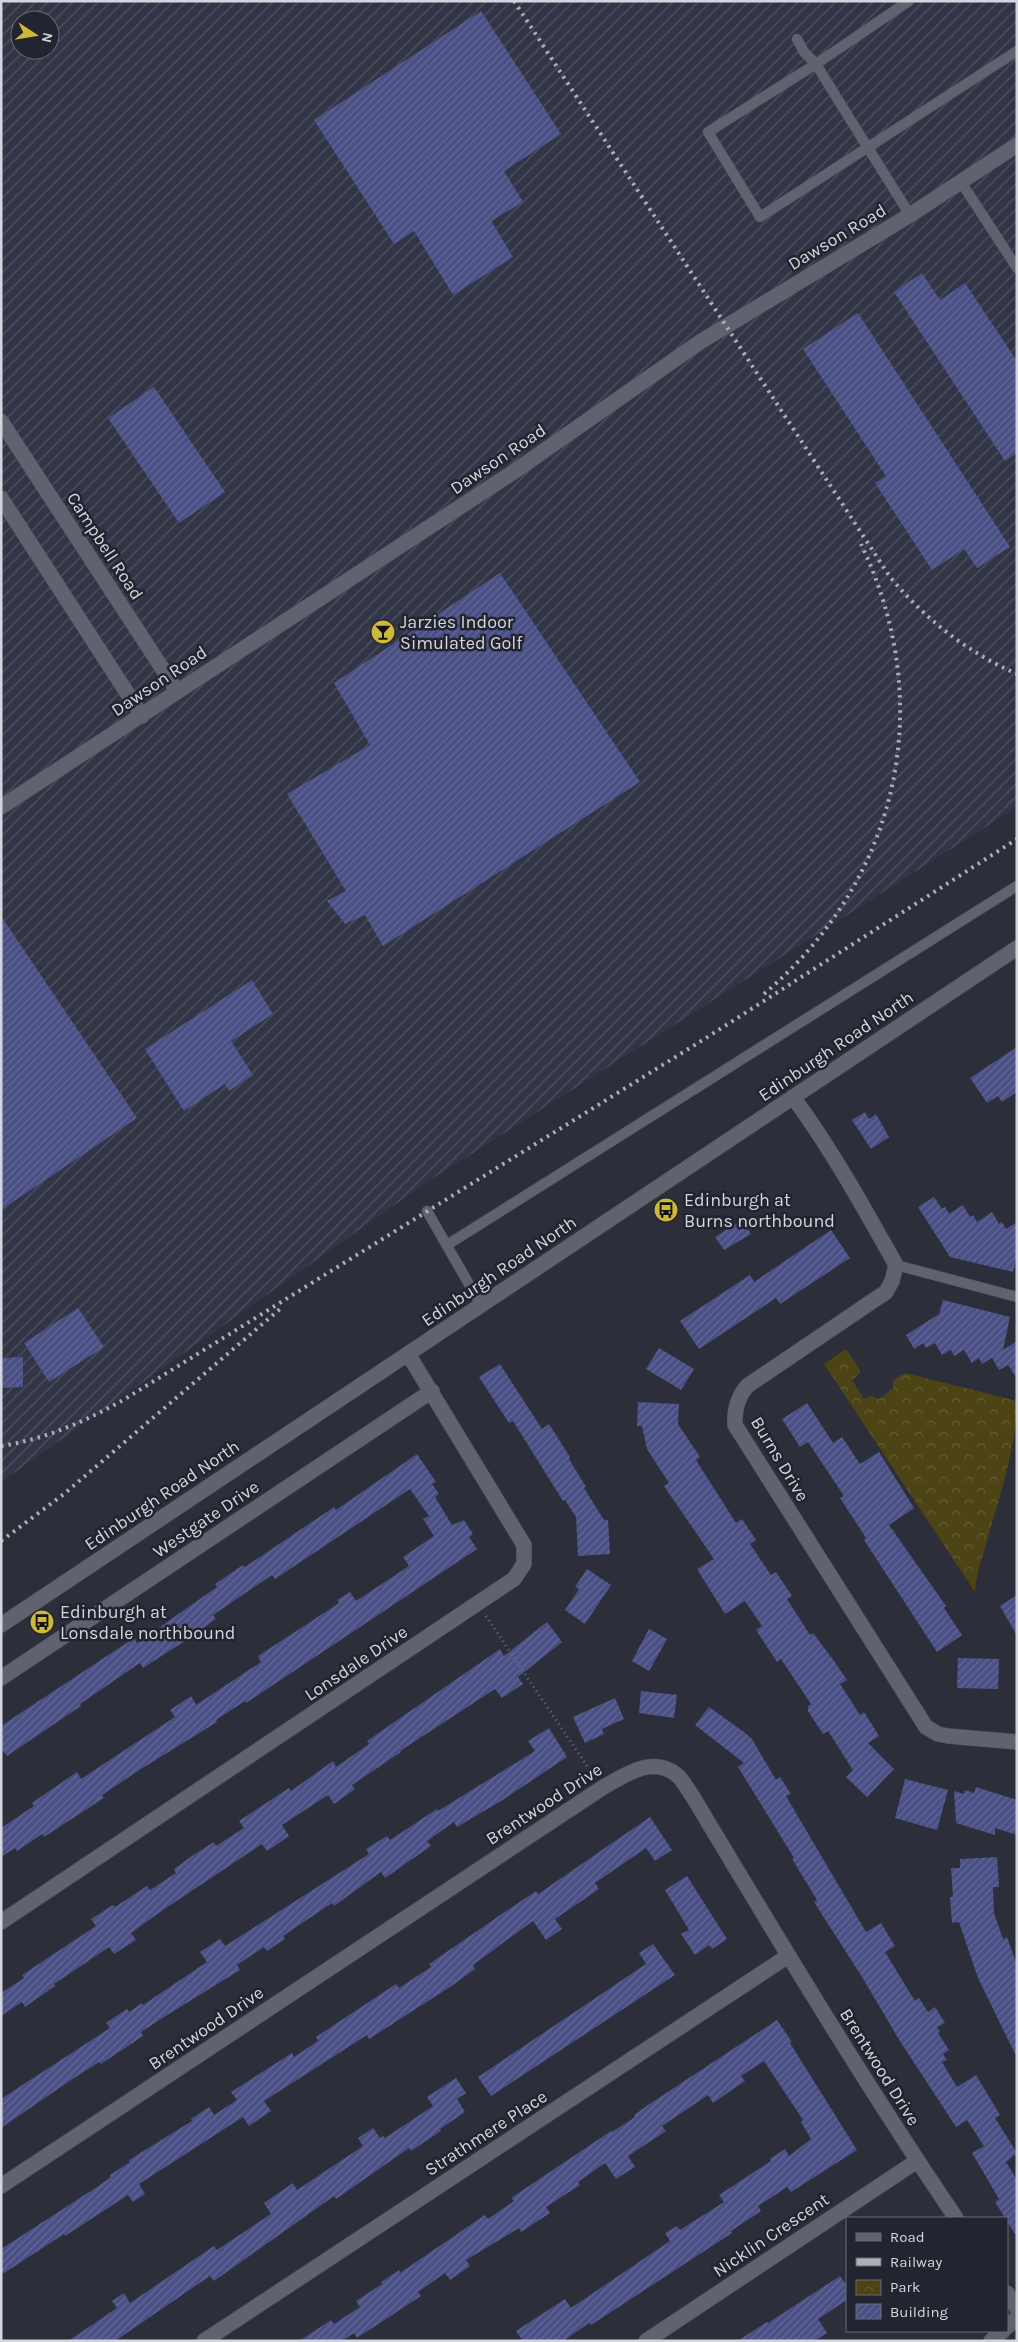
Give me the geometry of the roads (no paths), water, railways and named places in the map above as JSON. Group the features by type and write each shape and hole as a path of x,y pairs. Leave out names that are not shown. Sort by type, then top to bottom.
{"street":[{"name":"Dawson Road","path":"1,807 514,471 700,342 910,215 1017,144"},
{"name":"Campbell Road","path":"1,421 177,691"},
{"path":"1,498 142,716"},
{"name":"Edinburgh Road North","path":"1,1625 1017,948"},
{"path":"793,1097 828,1149 896,1265"},
{"name":"Burns Drive","path":"896,1265 892,1281 886,1292 747,1386 739,1395 734,1416 735,1425 926,1727 938,1734 948,1736 1017,1742"},
{"name":"Lonsdale Drive","path":"1,1922 514,1579 524,1564 524,1545 408,1354"},
{"name":"Westgate Drive","path":"1,1678 432,1392"},
{"name":"Brentwood Drive","path":"1,2186 602,1788 637,1768 659,1766 677,1775 693,1797 788,1956 917,2161 955,2217"},
{"name":"Strathmere Place","path":"204,2341 788,1956"},
{"name":"Nicklin Crescent","path":"646,2341 917,2161"},
{"path":"1008,2294 1017,2308"},
{"path":"991,2341 1001,2332"}],"lane":[{"path":"909,1 816,64 708,132 760,217 867,146 1017,52"},
{"path":"797,40 804,52 816,64 910,215"},
{"path":"961,182 1017,268"},
{"path":"447,1246 1017,886"},
{"path":"427,1211 481,1305"},
{"path":"896,1265 1017,1296"}],"railway":[{"path":"514,1 890,577 918,607 948,633 964,645 1017,674"},
{"path":"764,994 810,948 847,898 874,844 892,786 900,727 897,666 884,605 861,544"},
{"path":"1,1446 50,1434 96,1415 125,1399 706,1038 1017,839"},
{"path":"1,1541 64,1494 280,1309"}],"place":[{"name":"Jarzies Indoor Simulated Golf","path":"383,632"},
{"name":"Edinburgh at Burns northbound","path":"666,1210"},
{"name":"Edinburgh at Lonsdale northbound","path":"42,1622"}]}
